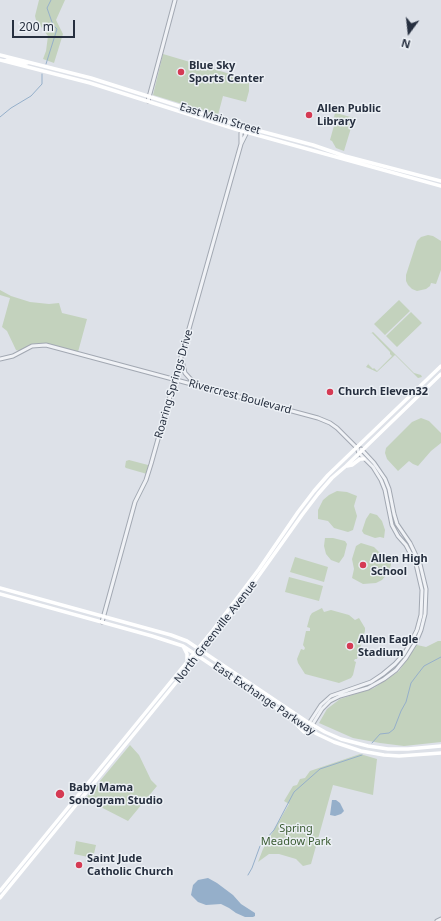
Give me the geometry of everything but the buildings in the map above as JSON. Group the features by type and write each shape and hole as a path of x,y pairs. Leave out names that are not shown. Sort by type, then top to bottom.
{"main road":[{"name":"East Main Street","path":"0,55 91,78 245,127 363,160 441,186"},
{"path":"0,59 6,56"},
{"name":"East Main Street","path":"0,59 90,83 190,115 361,165 441,181"},
{"path":"5,61 8,60 22,63 30,62"},
{"path":"190,115 191,110"},
{"path":"244,131 245,127"},
{"path":"311,150 313,145"},
{"path":"361,165 363,160"},
{"path":"431,183 432,179"},
{"name":"North Greenville Avenue","path":"0,891 224,616 314,491 441,366"},
{"name":"North Greenville Avenue","path":"0,898 203,651 228,619 306,510 332,478 441,374"},
{"path":"406,401 409,404"},
{"path":"346,466 364,458"},
{"name":"East Exchange Parkway","path":"0,588 182,639 203,651 311,724 329,734 368,746 386,748 408,749 441,746"},
{"path":"4,596 6,590"},
{"name":"East Exchange Parkway","path":"0,594 183,646 199,655 297,722 328,740 348,747 385,755 399,756 441,753"},
{"path":"224,616 228,619"},
{"path":"152,636 154,630"},
{"path":"183,646 187,655 186,662"},
{"path":"252,692 255,687"},
{"path":"161,693 166,696"},
{"path":"297,722 297,725 304,732"},
{"path":"125,738 129,741"},
{"path":"385,755 386,748"},
{"path":"17,871 21,874"}],"street":[{"path":"148,101 175,0"},
{"name":"Roaring Springs Drive","path":"102,622 133,510 148,476 240,144 246,134 244,131"},
{"name":"Rivercrest Boulevard","path":"0,359 13,356 32,346 46,345 320,418 337,428 373,467 385,490 392,525 398,536 406,545 416,565 421,586 422,610 419,623 414,638 406,652 395,664 373,681 333,695 323,702 308,729"},
{"path":"182,357 182,366 185,373 196,385"},
{"name":"Rivercrest Boulevard","path":"311,724 326,705 333,699 362,690 379,682 400,666 411,651 419,636 424,621 426,586 420,564 410,543 397,524 389,489 380,470 363,450 357,448"},
{"path":"343,691 344,695"},
{"path":"437,921 441,919"}],"green space":[{"path":"39,0 65,0 56,20 63,34 54,63 43,59 46,51 48,36 36,20 35,16"},
{"path":"163,54 247,79 249,82 249,91 246,102 223,96 218,115 153,95"},
{"path":"335,113 354,118 344,151 336,148 330,140 335,122 333,121"},
{"path":"428,235 441,241 441,270 436,284 431,283 426,289 417,291 408,285 406,275 417,241 421,237"},
{"path":"0,290 11,296 30,302 49,304 59,303 62,313 87,319 78,352 44,343 32,344 19,351 16,350 7,331 2,327 10,298 0,295"},
{"path":"399,300 410,311 385,335 374,324"},
{"path":"411,312 422,323 397,347 386,336"},
{"path":"373,332 414,373 421,375 422,377 418,378 395,355 377,372 366,367 368,364 377,371 392,356 372,333 370,334"},
{"path":"421,418 429,421 441,433 441,443 431,451 418,466 409,461 398,471 387,459 385,453 386,448 412,422"},
{"path":"129,460 148,465 147,474 126,468 126,461"},
{"path":"337,491 347,492 357,496 354,506 357,516 353,530 348,532 334,528 328,521 318,519 318,510 323,500"},
{"path":"370,513 377,515 382,521 385,530 384,538 375,538 364,534 362,531 366,519"},
{"path":"325,538 345,541 347,544 344,556 339,563 331,560 326,554 324,546"},
{"path":"361,543 374,547 381,554 391,557 391,565 388,573 382,580 376,583 363,584 352,578 354,569 352,559 356,546"},
{"path":"295,557 328,567 324,582 290,572"},
{"path":"289,577 323,586 319,601 285,592"},
{"name":"Allen Eagle Stadium","path":"322,608 324,612 331,610 349,615 355,620 359,618 365,628 361,644 359,643 361,645 357,659 354,661 356,662 353,675 351,678 339,683 305,674 297,659 301,649 304,650 305,648 303,645 306,631 310,631 310,628 307,627 310,616 312,613"},
{"path":"441,641 441,742 404,746 380,743 353,738 319,723 327,709 340,699 374,688 399,671 417,645 426,647"},
{"path":"130,745 139,755 151,780 157,786 128,821 85,799"},
{"name":"Spring Meadow Park","path":"360,754 377,759 373,795 333,785 311,864 303,866 296,859 279,854 269,854 258,862 263,849 289,804 284,801 293,786 297,785 300,779 305,778 310,771"},
{"path":"76,841 96,845 93,858 74,854"}],"water":[{"path":"332,800 336,800 340,803 344,811 341,814 335,816 330,815"},
{"path":"208,878 233,895 241,904 255,913 255,916 245,917 221,904 206,905 198,902 191,895 193,885 198,880"}],"waterway":[{"path":"46,64 57,29 53,25 47,8 51,0"},
{"path":"0,117 11,108 31,96 42,84 42,74"},
{"path":"372,743 380,734 389,733 394,729 406,702 411,683 424,666 441,657"},
{"path":"248,875 260,846 274,830 294,792 320,769 362,755"}],"place":[{"name":"Blue Sky Sports Center","path":"181,72"},
{"name":"Allen Public Library","path":"309,115"},
{"name":"Church Eleven32","path":"330,392"},
{"name":"Allen High School","path":"363,565"},
{"name":"Allen Eagle Stadium","path":"350,646"},
{"name":"Baby Mama Sonogram Studio","path":"60,794"},
{"name":"Saint Jude Catholic Church","path":"79,865"}]}
